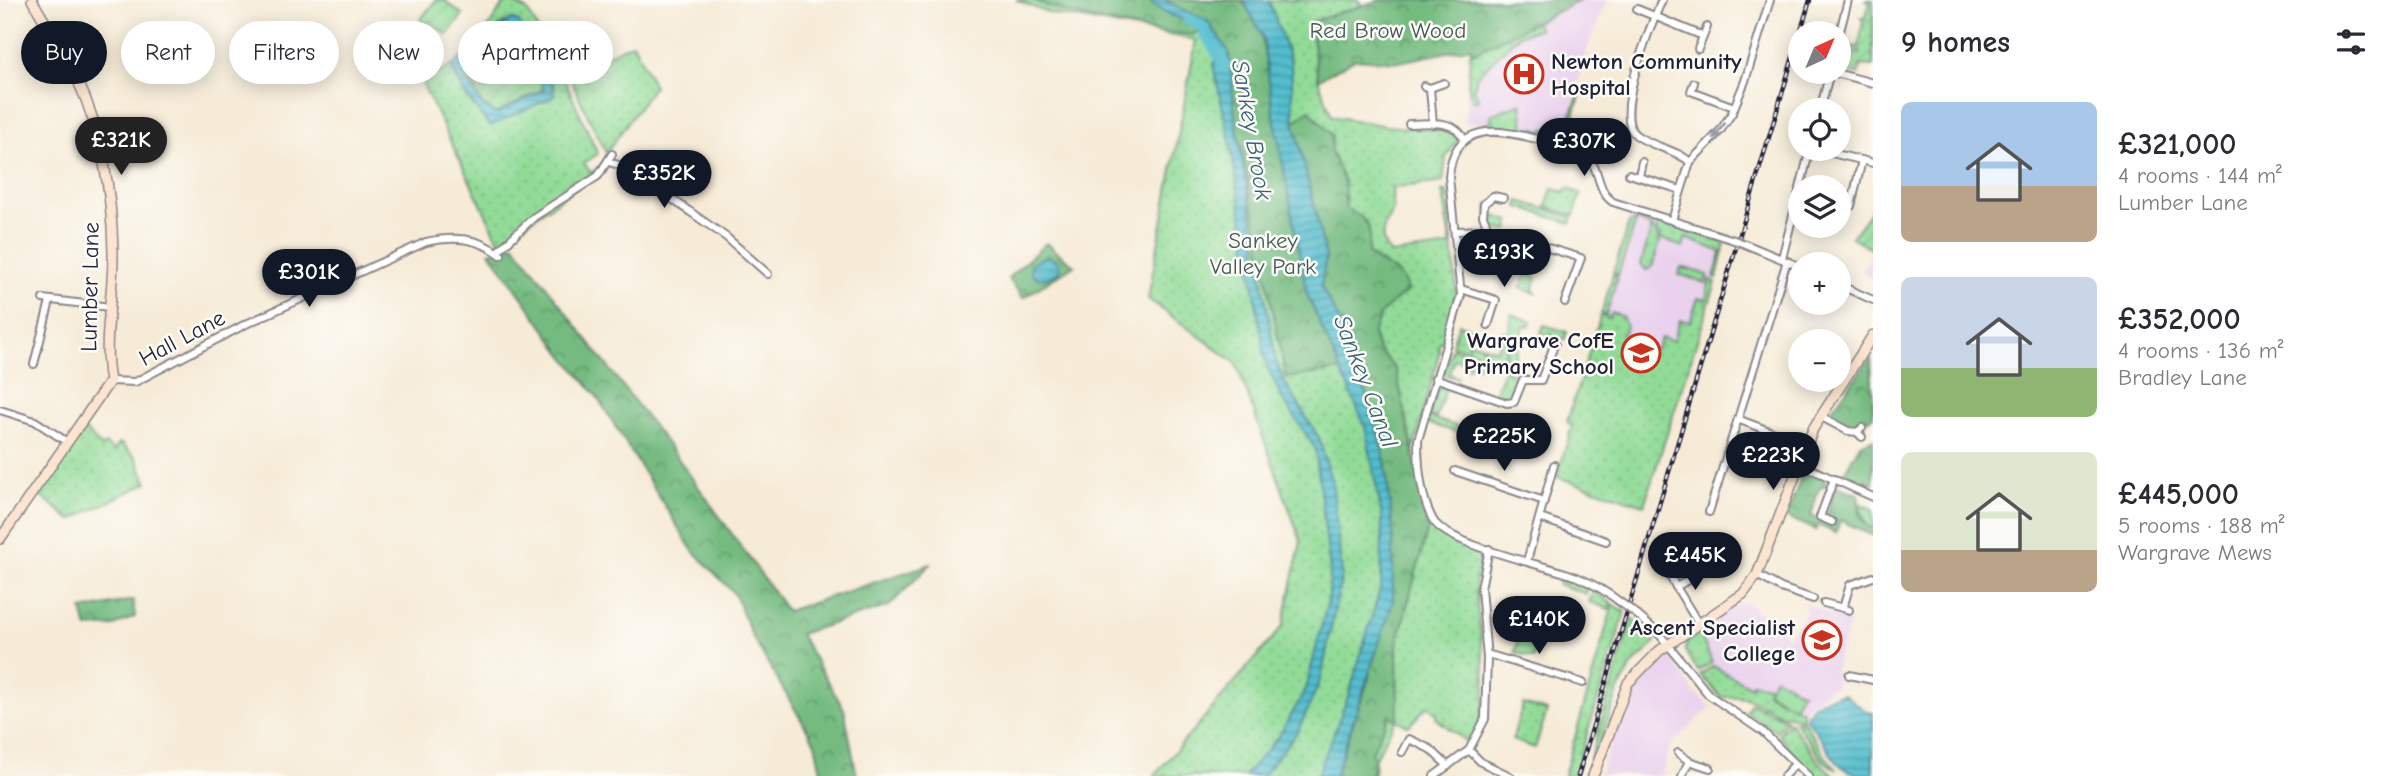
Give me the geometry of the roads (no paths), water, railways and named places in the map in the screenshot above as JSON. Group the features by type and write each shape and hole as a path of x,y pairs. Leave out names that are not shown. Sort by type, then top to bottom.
{"street":[{"name":"Lumber Lane","path":"32,0 77,79 94,131 111,211 107,362 110,381"},
{"path":"1662,0 1639,57 1630,127 1636,135 1690,162"},
{"path":"1672,220 1690,162 1720,131 1734,107 1770,0"},
{"path":"1843,21 1848,0"},
{"path":"1637,9 1703,36"},
{"path":"1698,49 1707,27"},
{"path":"1852,78 1873,83"},
{"path":"1433,124 1427,87 1444,83"},
{"path":"1694,83 1691,91 1734,107"},
{"path":"1409,124 1457,127 1464,139"},
{"path":"1788,260 1734,240 1609,200 1591,162 1580,153 1501,132 1476,133 1464,139 1453,154 1450,167 1461,289 1418,440 1418,464 1426,502 1434,522 1447,533 1586,581 1624,605 1668,644 1709,695 1763,732 1808,776"},
{"path":"612,154 609,162 628,168 726,237 768,274"},
{"path":"1851,158 1873,163"},
{"path":"1851,206 1861,160"},
{"path":"1709,512 1740,420 1810,161"},
{"name":"Hall Lane","path":"110,381 135,382 246,324 426,242 458,237 499,254 534,217 598,176 609,162"},
{"path":"1639,176 1642,162"},
{"path":"1629,174 1681,190"},
{"path":"1489,230 1483,216 1484,204 1493,196 1503,198"},
{"path":"1455,231 1489,230 1581,258 1565,302"},
{"path":"1461,289 1496,300 1489,325"},
{"path":"1851,290 1873,300"},
{"path":"34,364 46,300 110,307"},
{"path":"1593,776 1625,687 1668,644 1743,594 1758,575 1806,445 1821,416 1873,335"},
{"path":"1436,379 1514,402 1523,380 1541,380 1555,343"},
{"path":"0,539 110,381"},
{"path":"0,411 29,419 67,442"},
{"path":"1821,416 1848,431 1860,432"},
{"path":"1740,420 1806,445"},
{"path":"1800,464 1873,497"},
{"path":"1527,561 1554,465"},
{"path":"1455,471 1544,500"},
{"path":"1832,522 1820,517 1834,479"},
{"path":"1540,518 1606,541"},
{"path":"1434,776 1469,750 1485,719 1487,654 1481,587 1489,549"},
{"path":"1669,575 1698,622"},
{"path":"1758,575 1781,588 1813,599"},
{"path":"1824,603 1846,609 1850,585 1873,577"},
{"path":"1676,587 1688,580"},
{"path":"1487,654 1583,683"},
{"path":"1849,675 1873,680"},
{"path":"1402,752 1409,739 1430,749 1448,766"},
{"path":"1469,750 1481,762 1510,776"},
{"path":"1678,753 1689,761 1710,768"},
{"path":"1682,776 1689,761"},
{"path":"1784,776 1795,764"}],"water":[{"path":"1147,0 1164,0 1208,21 1229,52 1235,116 1276,361 1283,379 1319,438 1333,487 1342,574 1321,679 1298,731 1262,776 1244,776 1279,736 1306,689 1329,595 1330,571 1315,448 1282,398 1266,364 1230,142 1213,65 1219,51 1201,26 1171,15"},
{"path":"1243,0 1269,0 1291,62 1294,122 1326,257 1321,286 1345,332 1375,420 1385,461 1393,533 1393,601 1335,776 1317,776 1349,694 1381,586 1382,517 1365,426 1307,294 1273,111 1263,37"},
{"path":"458,61 458,81 451,66"},
{"path":"460,84 472,84 481,103 496,114 544,90 541,84 552,84 553,87 553,97 490,126"},
{"path":"1048,255 1059,263 1060,271 1049,278 1039,279 1031,273 1031,264"},
{"path":"1844,694 1866,711 1873,712 1873,776 1859,775 1840,765 1806,719 1815,704"}],"waterway":[{"name":"Sankey Brook","path":"1188,19 1200,24 1225,66"}],"railway":[{"path":"1578,776 1810,0"}],"place":[{"name":"Newton Community Hospital","path":"1524,74"},
{"name":"Wargrave CofE Primary School","path":"1641,353"},
{"name":"Ascent Specialist College","path":"1822,640"}],"park label":[{"name":"Red Brow Wood","path":"1388,30"},
{"name":"Sankey Valley Park","path":"1263,253"}],"water label":[{"name":"Sankey Canal","path":"1366,381"}]}
